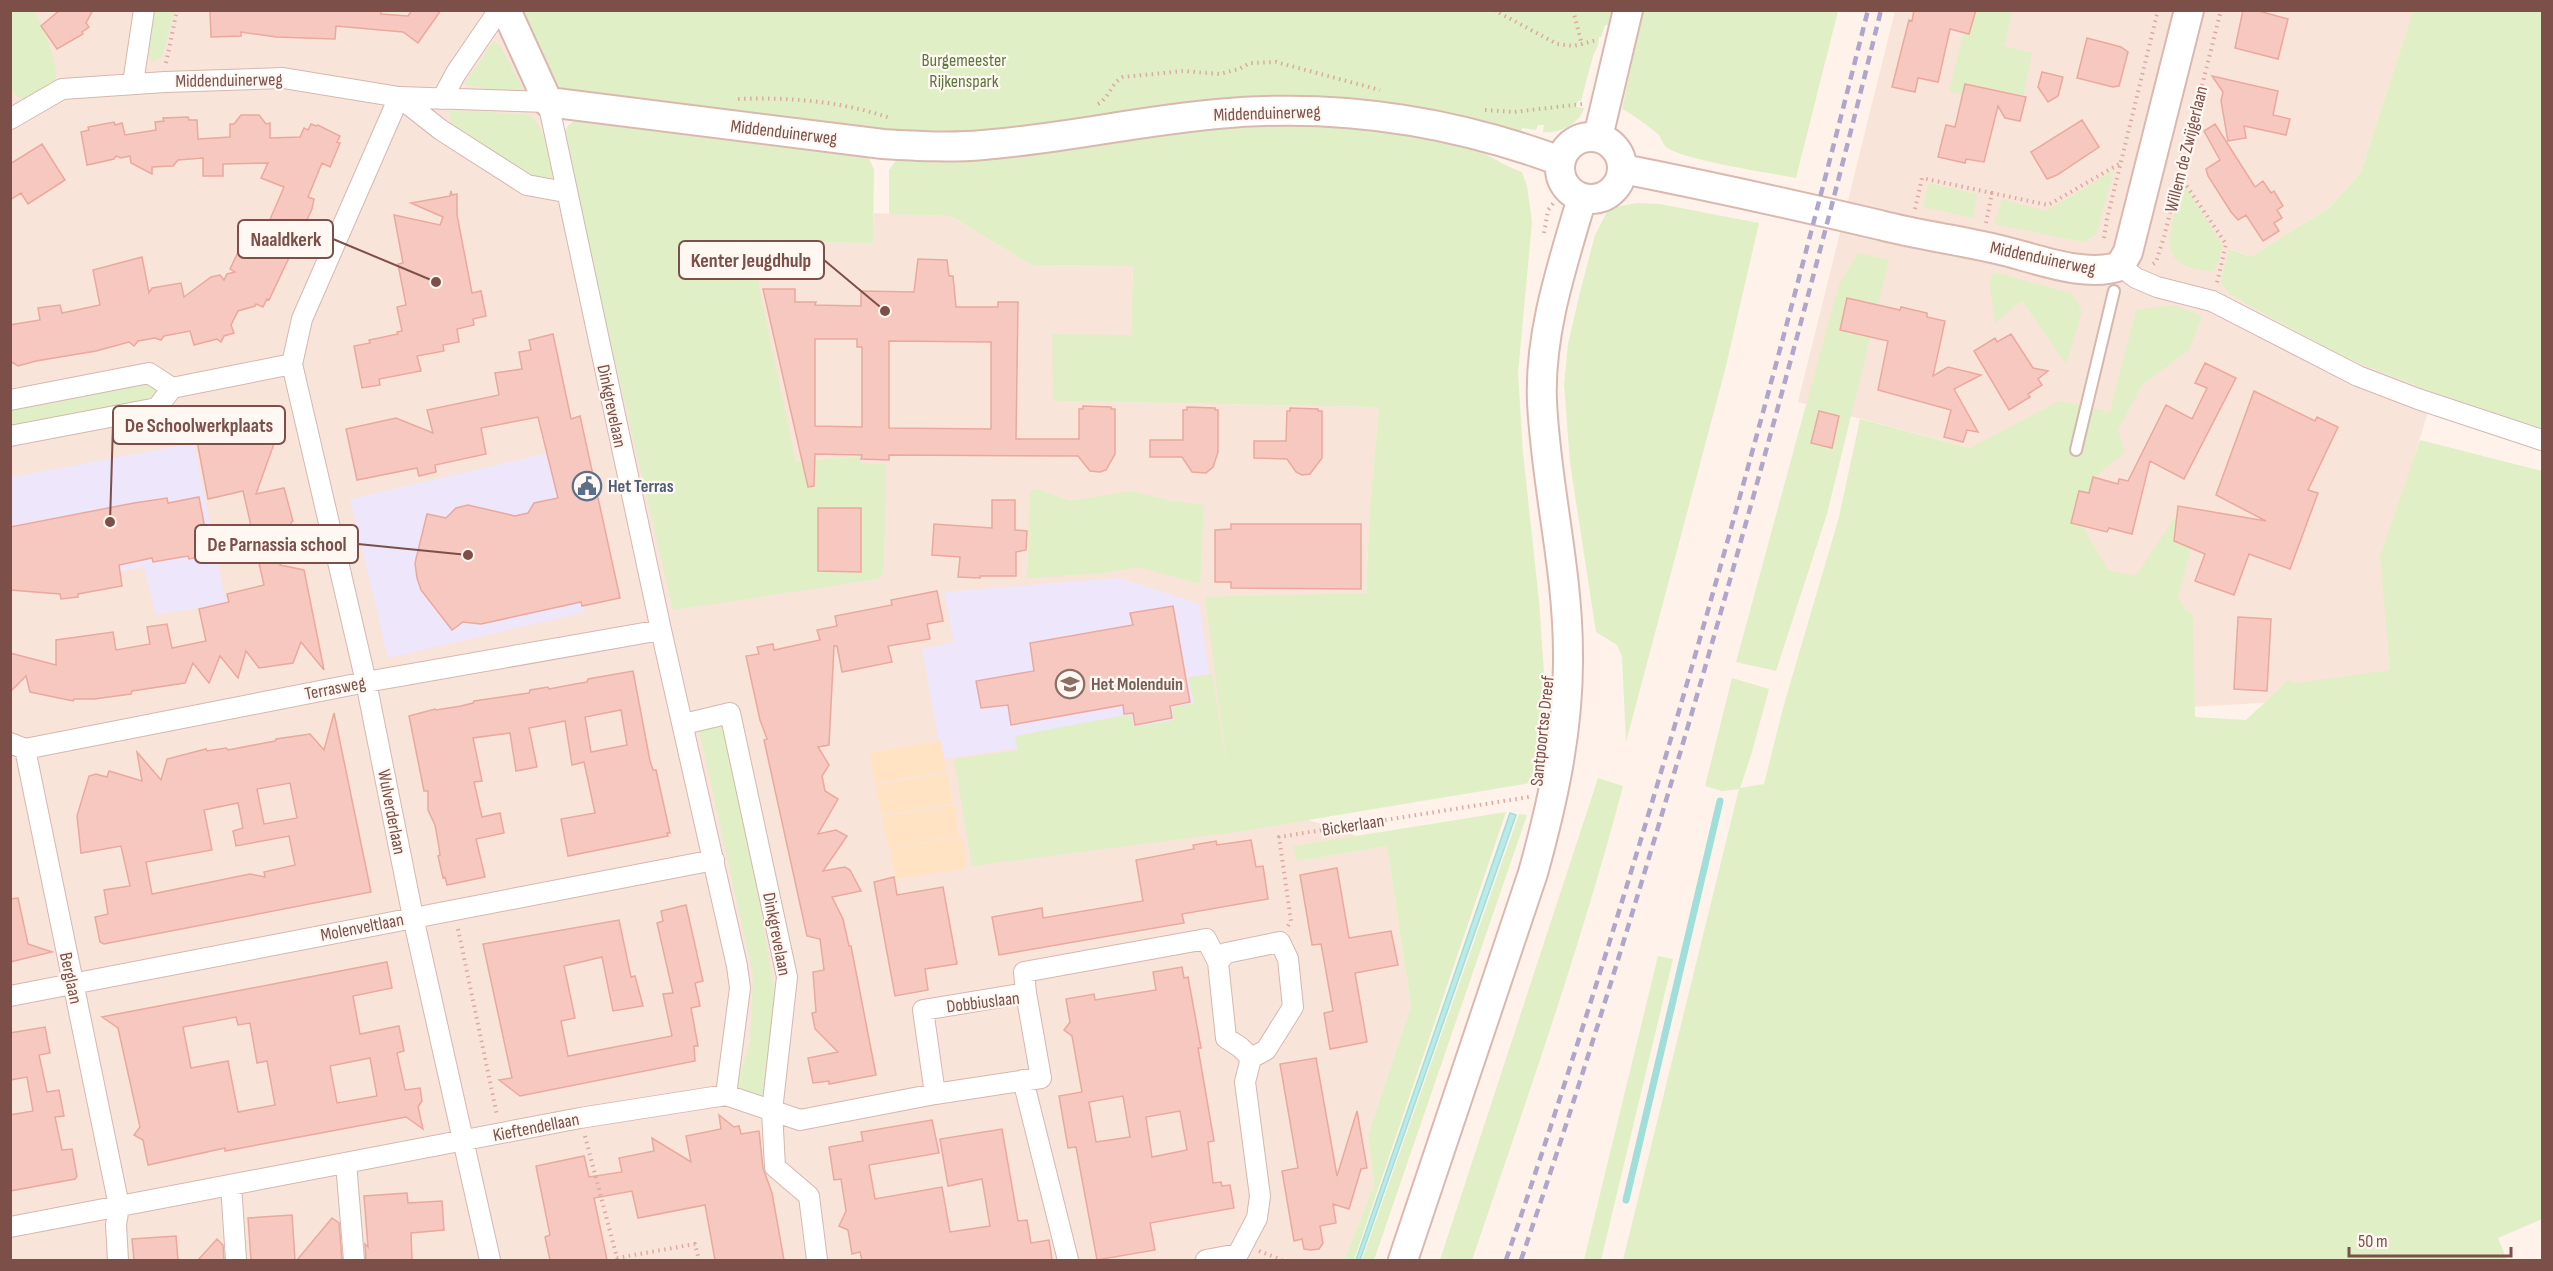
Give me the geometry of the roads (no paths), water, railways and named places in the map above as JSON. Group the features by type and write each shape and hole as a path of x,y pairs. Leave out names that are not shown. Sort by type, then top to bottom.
{"street":[{"path":"133,83 144,10"},
{"path":"442,99 456,73 499,10"},
{"path":"506,10 548,102"},
{"path":"1598,136 1628,10"},
{"name":"Willem de Zwijgerlaan","path":"2118,271 2128,252 2189,10"},
{"name":"Middenduinerweg","path":"14,110 62,88 165,81 283,78 399,97 548,102 883,144 921,146 1015,142 1216,114 1255,111 1335,111 1461,130 1495,138 1570,182"},
{"path":"10,436 157,408 172,388 292,364 302,319 399,97 441,130 527,185 565,192"},
{"name":"Dinkgrevelaan","path":"548,102 565,192 714,860 740,988 726,1095"},
{"path":"1585,136 1598,136 1616,148 1623,169 1616,188 1608,194 1593,199 1570,182 1565,150 1574,141 1585,136"},
{"name":"Middenduinerweg","path":"1623,169 1818,209 1880,225 1995,248 2090,271 2118,271"},
{"name":"Santpoortse Dreef","path":"1403,1260 1533,873 1551,810 1561,753 1568,644 1542,401 1545,351 1570,182"},
{"path":"2118,271 2157,287 2212,301 2358,376 2418,399 2542,440"},
{"name":"Wulverderlaan","path":"292,364 366,682 413,917 465,1140 490,1260"},
{"path":"10,400 149,373 172,388"},
{"name":"Terrasweg","path":"18,746 661,630"},
{"name":"Dinkgrevelaan","path":"684,724 730,713 787,977 772,1111 775,1167 809,1196 817,1260"},
{"name":"Berglaan","path":"18,746 119,1206"},
{"name":"Molenveltlaan","path":"10,996 714,860"},
{"path":"1026,993 1024,972 1206,939 1218,962 1226,1038 1251,1058"},
{"path":"1206,1260 1238,1254 1257,1218 1260,1196 1245,1082 1251,1058 1266,1050 1293,1007 1288,959 1280,942 1226,953 1218,962"},
{"name":"Dobbiuslaan","path":"935,1094 923,1010 1026,993 1041,1078 1023,1080"},
{"path":"726,1095 800,1120 1023,1080 1068,1260"},
{"name":"Kieftendellaan","path":"10,1227 580,1118 726,1095"},
{"path":"346,1163 354,1260"},
{"path":"231,1185 236,1260"},
{"path":"118,1260 116,1225 119,1206"}],"lane":[{"path":"2076,450 2118,271"}],"water":[{"path":"1510,813 1516,815 1360,1260 1356,1260"}],"waterway":[{"path":"1626,1200 1720,801"}],"railway":[{"path":"1506,1260 1607,951 1700,639 1828,168 1868,10"},
{"path":"1521,1260 1612,978 1698,692 1793,352 1881,10"}],"place":[{"name":"Naaldkerk","path":"436,282"},
{"name":"Kenter Jeugdhulp","path":"885,311"},
{"name":"Het Terras","path":"587,486"},
{"name":"De Schoolwerkplaats","path":"110,522"},
{"name":"De Parnassia school","path":"468,555"},
{"name":"Het Molenduin","path":"1070,684"}],"park label":[{"name":"Burgemeester Rijkenspark","path":"964,70"}]}
